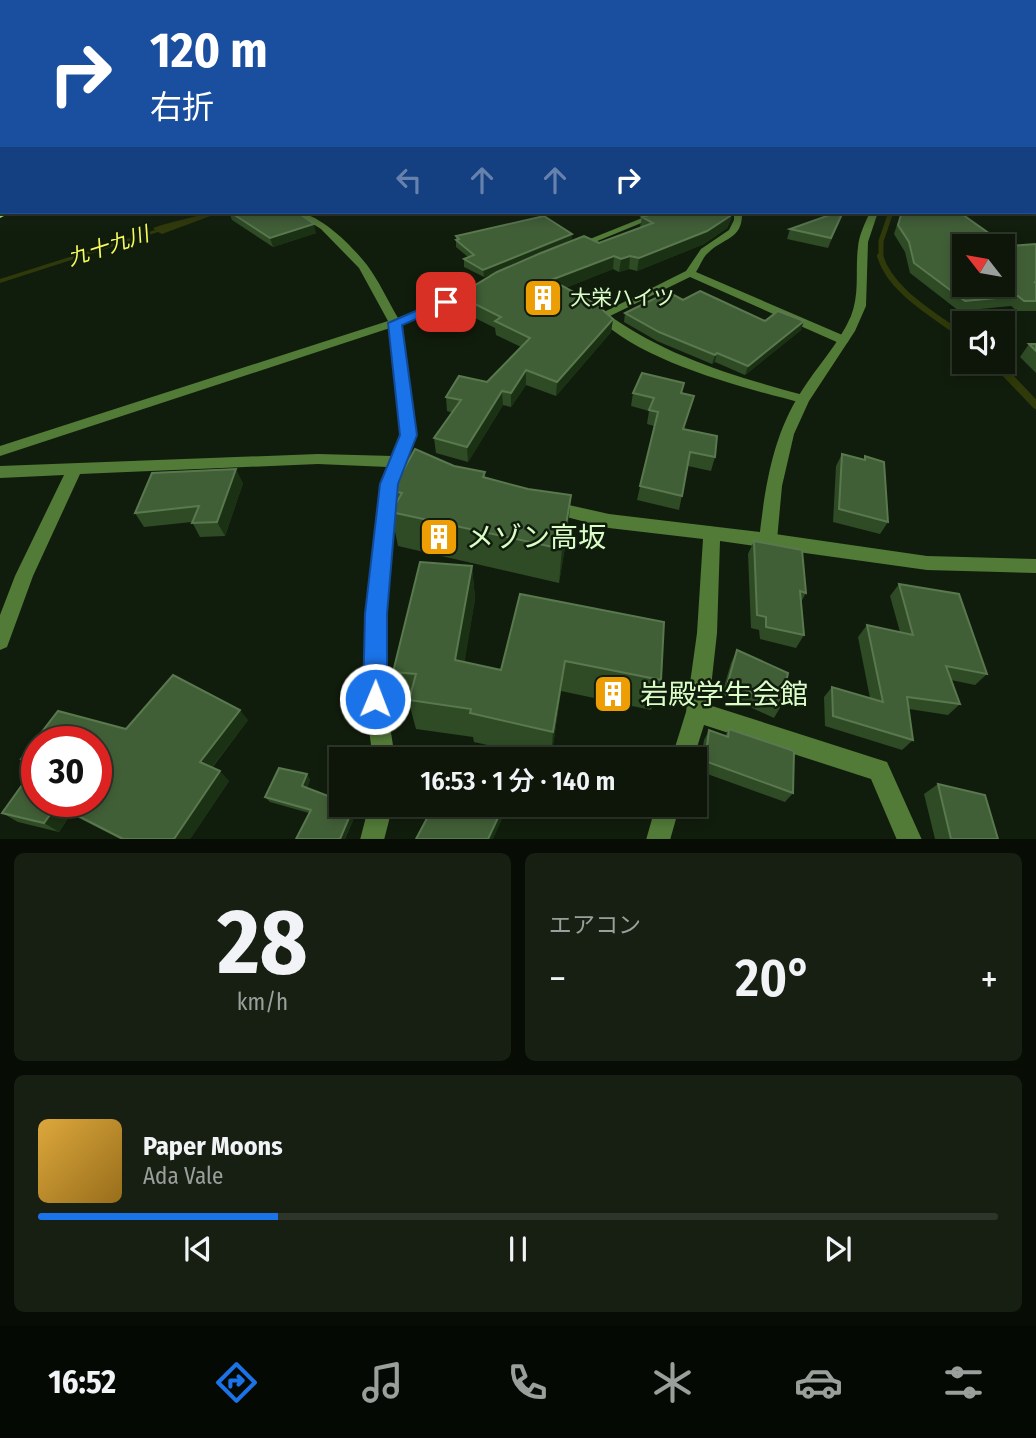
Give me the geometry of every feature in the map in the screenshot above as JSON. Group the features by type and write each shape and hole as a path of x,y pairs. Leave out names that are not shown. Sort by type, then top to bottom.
{"street":[{"path":"301,214 324,227 363,267 395,323 408,435 389,484 376,614 375,699 383,747"},
{"path":"561,252 659,214"},
{"path":"738,214 733,232 704,251 690,273 602,316 640,344 681,363 803,399"},
{"path":"768,540 778,463 789,426 803,399 843,340 860,306 863,243 872,214"},
{"path":"690,273 843,340"},
{"path":"0,451 395,323 492,282"},
{"path":"0,472 318,459 398,462 435,474"},
{"path":"0,641 24,576 75,468"},
{"path":"533,503 609,521 768,540 927,564 1036,566"},
{"path":"686,747 697,712 707,633 712,534"},
{"path":"697,712 879,770 910,839"},
{"path":"372,839 378,817"},
{"path":"658,839 664,817"}],"water":[{"name":"九十九川","path":"205,214 216,214 162,234 158,232 0,283 0,279 155,230 153,228"}],"building":[{"path":"233,214 300,214 314,224 270,238"},
{"path":"653,214 731,214 707,231 639,258 630,256 621,259 614,256 551,280 596,304 613,319 557,382 526,370 511,393 502,391 467,447 434,438 461,400 446,397 459,376 487,382 530,338 495,321 501,317 467,300 474,297 464,292 497,272 584,236 599,243 653,223 642,217"},
{"path":"832,214 842,214 831,238 790,229"},
{"path":"901,214 962,214 990,234 952,234 952,291 914,263 909,242 898,225"},
{"path":"544,216 572,234 483,270 464,259 474,255 456,240 459,239 456,236"},
{"path":"1036,244 1036,301 1024,301 1015,296 1015,245"},
{"path":"700,291 765,321 778,311 804,321 748,366 659,332 625,313 664,294 668,297 672,294 683,300"},
{"path":"961,298 997,298 965,301"},
{"path":"642,373 684,383 681,393 694,396 683,429 717,436 715,457 690,452 682,496 640,486 658,412 649,410 654,398 633,393"},
{"path":"415,449 454,466 485,472 483,477 528,489 571,495 562,549 391,512 402,493 392,491"},
{"path":"842,454 865,460 865,456 884,462 888,522 839,509"},
{"path":"236,469 217,522 192,523 199,506 135,513 152,473"},
{"path":"754,541 802,550 806,593 800,591 804,635 766,627 766,617 757,615"},
{"path":"420,562 472,566 455,660 501,670 520,594 664,622 661,680 565,661 553,732 470,713 471,709 409,700 416,674 393,672"},
{"path":"899,584 959,594 987,674 946,666 960,704 907,697 913,740 833,716 832,687 883,702 867,625 913,635"},
{"path":"737,650 788,673 781,706 728,682"},
{"path":"173,675 240,710 200,762 220,771 174,839 123,839 80,817 112,817 112,726 46,726 58,711 126,729"},
{"path":"729,729 794,751 793,793 707,762 709,730 728,737"},
{"path":"279,768 307,774 302,786 329,796 329,817 349,817 340,839 296,839 311,810 265,797"},
{"path":"938,784 985,795 998,839 951,839"},
{"path":"21,786 21,817 48,817 44,823 2,813"},
{"path":"428,817 498,817 488,839 416,839"}],"waterway":[{"path":"881,257 881,241 890,214"},
{"path":"880,256 886,269 904,292 952,328"},
{"path":"1006,374 1036,405"}],"place":[{"name":"大栄ハイツ","path":"543,298"},
{"name":"メゾン高坂","path":"439,537"},
{"name":"岩殿学生会館","path":"613,694"}],"route":[{"path":"375,699 376,614 389,484 408,435 395,323 446,302"}]}
